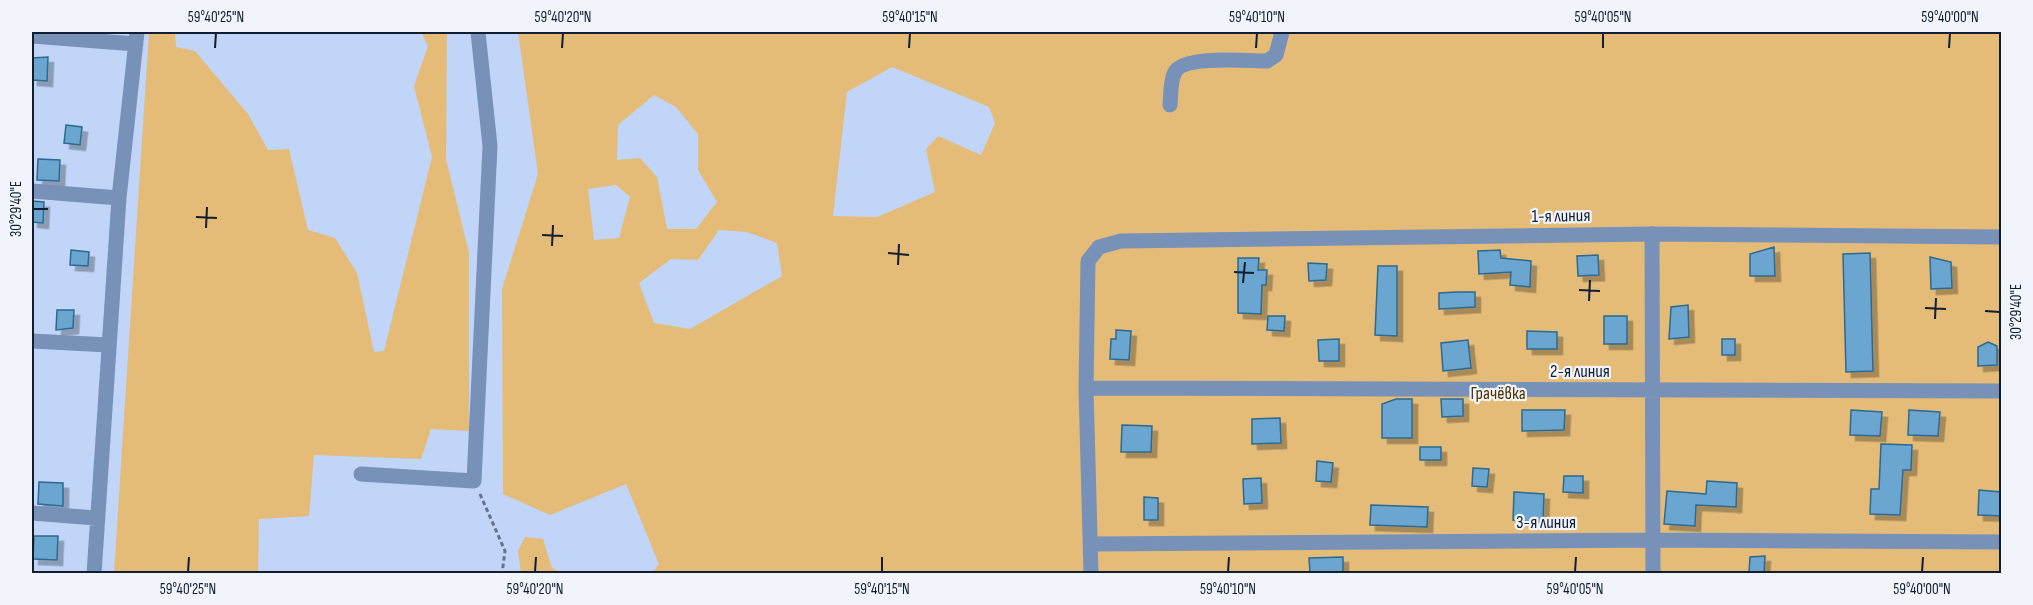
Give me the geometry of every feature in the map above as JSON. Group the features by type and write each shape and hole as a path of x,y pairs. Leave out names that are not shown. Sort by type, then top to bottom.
{"street":[{"path":"361,474 474,481 490,146 478,32"},
{"path":"1170,105 1174,73 1181,65 1195,61 1267,61 1276,55 1282,32"},
{"path":"32,36 136,38 119,198 94,573"},
{"path":"32,191 119,198"},
{"path":"1652,234 1653,573"},
{"name":"1-я линия","path":"1086,388 1088,261 1099,247 1121,241 1652,234 2001,237"},
{"path":"32,341 108,345"},
{"path":"1086,388 1091,573"},
{"name":"2-я линия","path":"1086,388 2001,391"},
{"path":"32,513 96,518"},
{"name":"3-я линия","path":"1091,544 1653,540 2001,542"}],"path":[{"path":"474,481 505,552 502,573"}],"green space":[{"path":"149,32 175,32 176,47 195,51 248,114 268,150 289,149 308,230 335,238 357,273 374,352 384,351 432,157 414,86 428,46 421,32 447,32 446,159 469,253 469,431 431,429 421,459 314,455 309,516 259,519 258,573 114,573"},
{"name":"Грачёвка","path":"518,32 2001,32 2001,573 652,573 659,564 626,484 550,515 503,494 502,289 538,174","holes":["892,67 989,107 995,123 981,155 938,136 926,149 935,192 877,217 833,216 847,92","654,95 676,107 698,134 698,170 717,202 696,229 667,229 657,177 640,158 617,160 618,125","616,185 630,197 619,238 594,240 588,189","719,230 747,232 777,243 782,276 690,329 654,323 639,283 671,259 698,260"]},
{"path":"525,537 543,539 552,568 564,573 521,573 518,551"}],"building":[{"path":"48,57 47,81 32,80 32,58"},
{"path":"66,125 82,127 80,145 64,143"},
{"path":"38,159 60,160 59,181 37,180"},
{"path":"32,201 44,202 43,223 32,222"},
{"path":"1774,247 1775,276 1750,276 1750,254"},
{"path":"71,250 89,252 88,266 70,265"},
{"path":"1500,250 1501,258 1531,261 1530,287 1510,285 1511,272 1479,274 1478,251"},
{"path":"1870,253 1873,371 1846,372 1843,254"},
{"path":"1598,255 1599,275 1578,276 1577,256"},
{"path":"1930,257 1951,262 1952,288 1931,289"},
{"path":"1238,258 1259,258 1258,270 1267,270 1266,285 1262,285 1261,314 1238,313"},
{"path":"1308,263 1327,264 1326,280 1309,281"},
{"path":"1378,266 1397,266 1397,336 1375,335"},
{"path":"1475,292 1475,307 1439,309 1439,293"},
{"path":"1688,305 1689,337 1669,339 1671,307"},
{"path":"57,310 74,310 73,328 56,330"},
{"path":"1268,316 1285,316 1284,331 1267,330"},
{"path":"1604,316 1627,316 1627,344 1604,344"},
{"path":"1116,330 1131,331 1129,360 1110,359 1111,339 1116,339"},
{"path":"1527,331 1557,332 1557,349 1527,349"},
{"path":"1339,339 1339,361 1319,361 1318,340"},
{"path":"1722,339 1735,339 1735,355 1722,355"},
{"path":"1468,340 1471,368 1443,371 1441,343"},
{"path":"1988,342 1997,346 1997,365 1978,366 1978,347"},
{"path":"1396,399 1412,399 1412,438 1382,438 1382,404"},
{"path":"1441,399 1463,399 1463,416 1442,417"},
{"path":"1522,410 1565,410 1564,430 1522,431"},
{"path":"1851,410 1882,412 1880,436 1850,435"},
{"path":"1909,410 1940,412 1938,436 1908,435"},
{"path":"1280,418 1281,443 1252,444 1252,419"},
{"path":"1122,425 1152,426 1151,452 1121,452"},
{"path":"1881,444 1912,445 1911,470 1903,470 1900,515 1870,514 1871,489 1879,489"},
{"path":"1420,447 1441,447 1441,460 1420,460"},
{"path":"1317,461 1333,463 1331,482 1316,481"},
{"path":"1473,468 1489,469 1487,487 1472,486"},
{"path":"1564,476 1583,476 1583,493 1563,492"},
{"path":"1261,478 1262,503 1244,504 1243,479"},
{"path":"1707,481 1737,483 1736,507 1696,505 1695,526 1664,524 1667,491 1706,494"},
{"path":"39,482 63,483 63,506 38,504"},
{"path":"1979,490 2001,492 2001,516 1978,515"},
{"path":"1514,492 1544,494 1543,522 1513,520"},
{"path":"1144,497 1158,498 1158,520 1144,520"},
{"path":"1371,505 1428,507 1427,527 1370,525"},
{"path":"34,536 58,536 57,560 33,559"},
{"path":"1765,556 1764,573 1749,573 1750,557"},
{"path":"1343,557 1343,573 1310,573 1309,558"}]}
